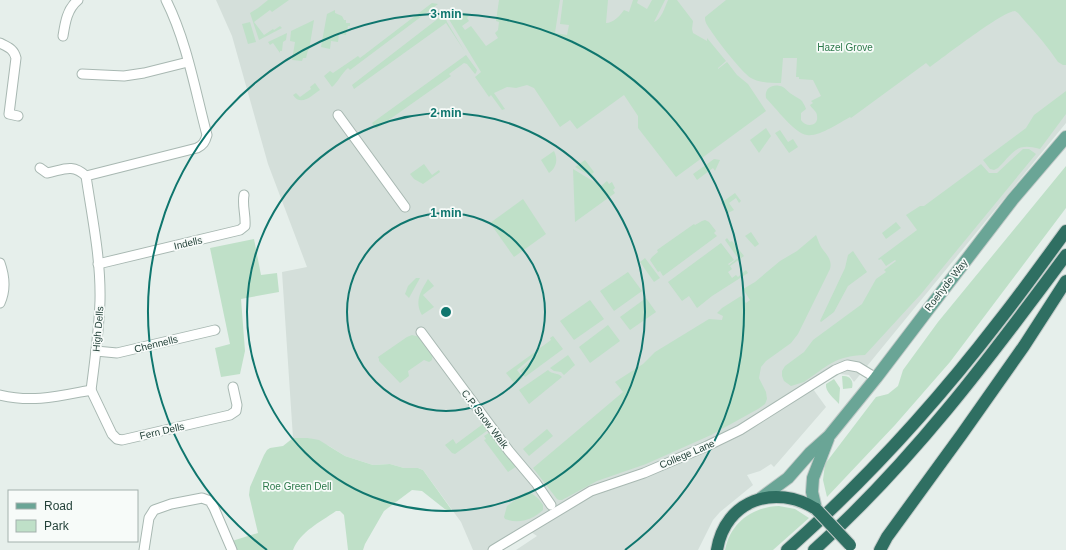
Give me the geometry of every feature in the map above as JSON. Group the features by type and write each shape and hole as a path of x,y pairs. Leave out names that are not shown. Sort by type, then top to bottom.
{"highway":[{"path":"787,550 845,496 954,377 999,322 1066,231"},
{"path":"814,550 865,502 927,435 969,383 1066,255"},
{"path":"880,550 886,537 962,434 1024,346 1066,281"},
{"path":"717,549 722,532 732,517 745,506 761,498 774,496 789,497 803,501 816,509 852,548"}],"main road":[{"name":"Roehyde Way","path":"761,498 788,478 810,453 829,436 876,378 1013,199 1066,137"},
{"name":"Roehyde Way","path":"816,509 812,492 813,478 829,436"}],"street":[{"path":"63,36 67,16 71,8 78,0"},
{"path":"40,168 46,173 72,168 81,171 86,176 196,148 202,145 207,135 181,37 166,0"},
{"path":"0,43 11,48 16,58 9,114 18,116"},
{"path":"82,74 124,76 144,73 188,62"},
{"path":"338,115 405,207"},
{"name":"High Dells","path":"86,176 98,264 100,300 91,390"},
{"name":"Indells","path":"98,264 240,230 245,226 246,218 242,204 244,195"},
{"path":"0,263 5,283 4,294 0,303"},
{"name":"Chennells","path":"96,351 117,353 215,330"},
{"name":"C.P. Snow Walk","path":"421,332 509,451 536,483 551,505"},
{"name":"College Lane","path":"493,550 591,491 644,473 740,430 835,370 847,365 858,367 876,378"},
{"name":"Fern Dells","path":"91,390 112,434 117,439 122,440 230,415 236,412 237,405 233,387"},
{"path":"0,395 16,399 39,399 91,390"},
{"path":"144,550 149,518 154,510 171,504 202,498 210,501 232,550"}],"shaded area":[{"path":"216,0 1066,0 1066,123 854,382 849,375 840,374 813,389 826,407 774,467 771,464 760,471 747,475 753,485 720,512 713,520 698,550 516,550 537,536 531,532 490,550 473,550 461,522 423,470 418,468 404,468 390,464 373,465 345,456 329,446 308,438 293,438 282,272 307,267 268,164 232,36"}],"green space":[{"path":"268,0 289,0 272,12 270,10 254,22 264,35 280,26 282,28 259,40 250,13"},
{"path":"499,0 560,0 555,33 567,35 569,25 560,24 563,0 608,0 606,23 616,19 624,10 629,12 633,0 638,0 637,3 647,9 652,0 665,0 654,22 661,16 668,0 677,0 693,21 693,33 707,41 707,38 726,61 718,69 727,62 737,75 748,84 766,111 676,177 638,128 638,116 624,95 577,129 570,120 560,127 534,88 527,85 516,88 507,87 494,93 505,109 502,110 491,95 489,97 475,77 481,72 446,13 458,11 469,16 467,18 469,21 462,26 465,30 471,26 486,46 498,38 495,33 498,30 499,22 496,21"},
{"name":"Hazel Grove","path":"726,0 1066,0 1066,65 1058,62 1037,35 1015,11 999,18 930,67 926,63 851,118 850,117 823,132 807,135 797,130 785,120 766,98 766,94 770,87 776,85 783,87 802,101 806,109 801,113 801,120 803,123 812,125 816,122 817,114 810,105 813,103 811,101 821,96 813,80 799,79 799,77 796,77 797,58 783,58 781,83 758,81 747,75 720,43 705,21 705,17"},
{"path":"432,3 438,4 350,70 348,68 332,87 324,76 330,71 333,73 358,56 360,58"},
{"path":"335,10 335,13 342,16 344,20 346,20 346,23 350,23 350,26 348,26 346,35 339,34 338,42 331,41 330,49 321,47 327,14"},
{"path":"444,14 447,22 465,52 446,23 354,89 352,85"},
{"path":"314,20 309,50 306,58 303,58 302,61 292,60 295,42 290,41 291,31"},
{"path":"250,22 256,42 248,44 242,24"},
{"path":"287,33 286,40 283,42 282,51 280,51 280,53 273,43 270,45 268,42"},
{"path":"466,55 477,70 475,74 467,64 464,63 449,74 451,76 376,129 372,123"},
{"path":"315,83 320,90 310,97 299,100 293,95 296,93 300,97 311,89 310,87"},
{"path":"1066,91 1066,114 1040,149 1032,147 1020,148 1012,153 998,168 994,170 990,169 983,160 1026,128 1034,115"},
{"path":"766,128 771,136 759,153 750,140"},
{"path":"780,130 788,142 793,139 798,147 789,153 775,133"},
{"path":"1023,149 1029,149 1036,154 921,294 865,355 846,357 838,360 804,382 791,386 784,381 782,371 785,366 804,352 813,340 862,304 876,279 886,272 884,270 896,261 895,260 886,266 881,259 878,259 917,230 906,215 920,206 924,206 981,164 989,173 997,173"},
{"path":"554,151 556,163 554,168 549,173 541,160"},
{"path":"714,159 720,160 715,171 713,168 697,180 693,174"},
{"path":"585,160 594,172 592,174 597,180 575,167"},
{"path":"424,164 432,175 439,170 440,172 423,184 414,179 410,174"},
{"path":"1066,166 1066,208 950,362 895,425 827,497 823,480 825,464 876,397 888,394 898,386 903,370 938,322"},
{"path":"573,169 601,186 607,181 609,184 612,182 615,188 613,190 615,193 575,222"},
{"path":"735,193 741,201 739,203 736,198 729,203 734,210 728,213 721,203"},
{"path":"523,199 546,234 514,257 490,223"},
{"path":"705,220 709,222 716,231 714,233 717,236 663,276 660,271 658,272 650,260 658,252 657,250 694,224 695,225"},
{"path":"896,222 901,228 886,239 882,233"},
{"path":"751,232 759,244 755,247 745,236"},
{"path":"816,235 820,245 829,259 831,265 830,269 798,334 791,343 766,361 761,367 759,378 766,392 767,399 765,404 711,435 646,464 597,481 562,500 557,499 533,468 623,392 615,382 643,364 655,352 709,319 722,320 723,316 717,313 741,296 746,303 750,300 743,289 755,282 780,261 797,251"},
{"path":"727,238 730,242 732,241 744,256 730,266 732,269 728,272 732,278 736,275 738,277 746,270 748,273 712,296 697,308 689,296 682,301 668,282 721,243 734,260 728,264 729,265 738,258 725,240"},
{"path":"254,239 261,275 277,273 279,292 241,299 245,351 240,374 221,377 215,348 230,344 210,248"},
{"path":"853,251 867,272 848,286 834,312 821,322 820,321 845,268 848,255"},
{"path":"645,258 660,278 654,282 640,262"},
{"path":"628,272 642,291 614,311 600,291"},
{"path":"416,278 420,278 409,298 405,294 408,286"},
{"path":"428,279 434,286 423,295 434,307 422,315 419,305 419,296"},
{"path":"646,298 656,312 630,330 620,317"},
{"path":"590,300 604,319 574,340 560,321"},
{"path":"608,325 620,341 590,363 579,347"},
{"path":"412,335 420,337 433,354 432,360 429,362 424,360 408,371 409,376 400,383 379,361 378,357"},
{"path":"553,336 563,349 525,377 520,371 538,354 536,351 551,340 550,338"},
{"path":"535,352 536,354 517,370 523,378 515,384 506,373"},
{"path":"568,355 575,365 564,375 561,372 554,371 550,368"},
{"path":"548,370 559,374 562,377 529,404 519,390"},
{"path":"842,376 847,376 851,379 852,388 843,389"},
{"path":"834,379 840,388 839,404 828,392 826,387 826,384"},
{"path":"483,424 488,430 455,454 452,453 445,445 453,439 456,444"},
{"path":"547,429 553,436 529,456 523,449"},
{"path":"490,432 517,466 508,472 484,440 486,439 484,436"},
{"name":"Roe Green Dell","path":"293,438 319,440 345,456 373,465 390,464 404,468 418,468 423,470 451,509 450,511 446,510 422,491 412,490 384,511 363,550 348,550 344,515 340,511 336,511 306,532 296,543 293,550 236,550 232,541 258,533 249,495 250,487 264,455 270,448 283,446"},
{"path":"526,492 534,495 538,499 543,505 543,510 530,519 515,521 505,519 504,517 507,506"},
{"path":"779,506 795,509 809,518 773,550 725,550 732,532 737,524 744,518 751,513 769,507"}]}
